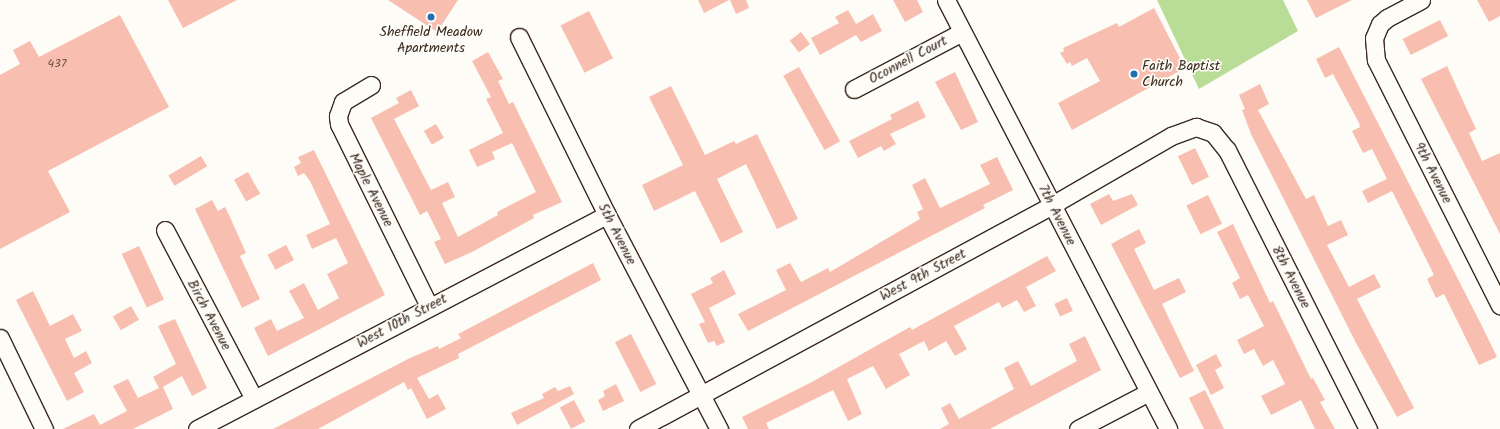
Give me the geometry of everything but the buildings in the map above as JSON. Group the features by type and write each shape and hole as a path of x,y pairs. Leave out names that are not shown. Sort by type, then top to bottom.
{"street":[{"name":"7th Avenue","path":"946,0 1168,429"},
{"name":"9th Avenue","path":"1421,0 1387,18 1380,24 1374,38 1376,60 1500,306"},
{"name":"Oconnell Court","path":"854,89 962,32"},
{"name":"5th Avenue","path":"518,37 607,215 719,429"},
{"name":"Maple Avenue","path":"371,85 348,98 341,104 338,116 342,133 429,306"},
{"name":"West 9th Street","path":"638,429 1052,205 1171,136 1196,127 1209,130"},
{"name":"8th Avenue","path":"1209,130 1227,150 1368,429"},
{"name":"West 10th Street","path":"197,429 429,306 607,215"},
{"name":"Birch Avenue","path":"165,230 254,399"},
{"path":"0,338 44,429"},
{"path":"1078,429 1149,392"}],"green space":[{"path":"1157,0 1283,0 1298,31 1199,89"}],"place":[{"name":"Sheffield Meadow Apartments","path":"431,17"},
{"name":"Faith Baptist Church","path":"1134,74"}]}
